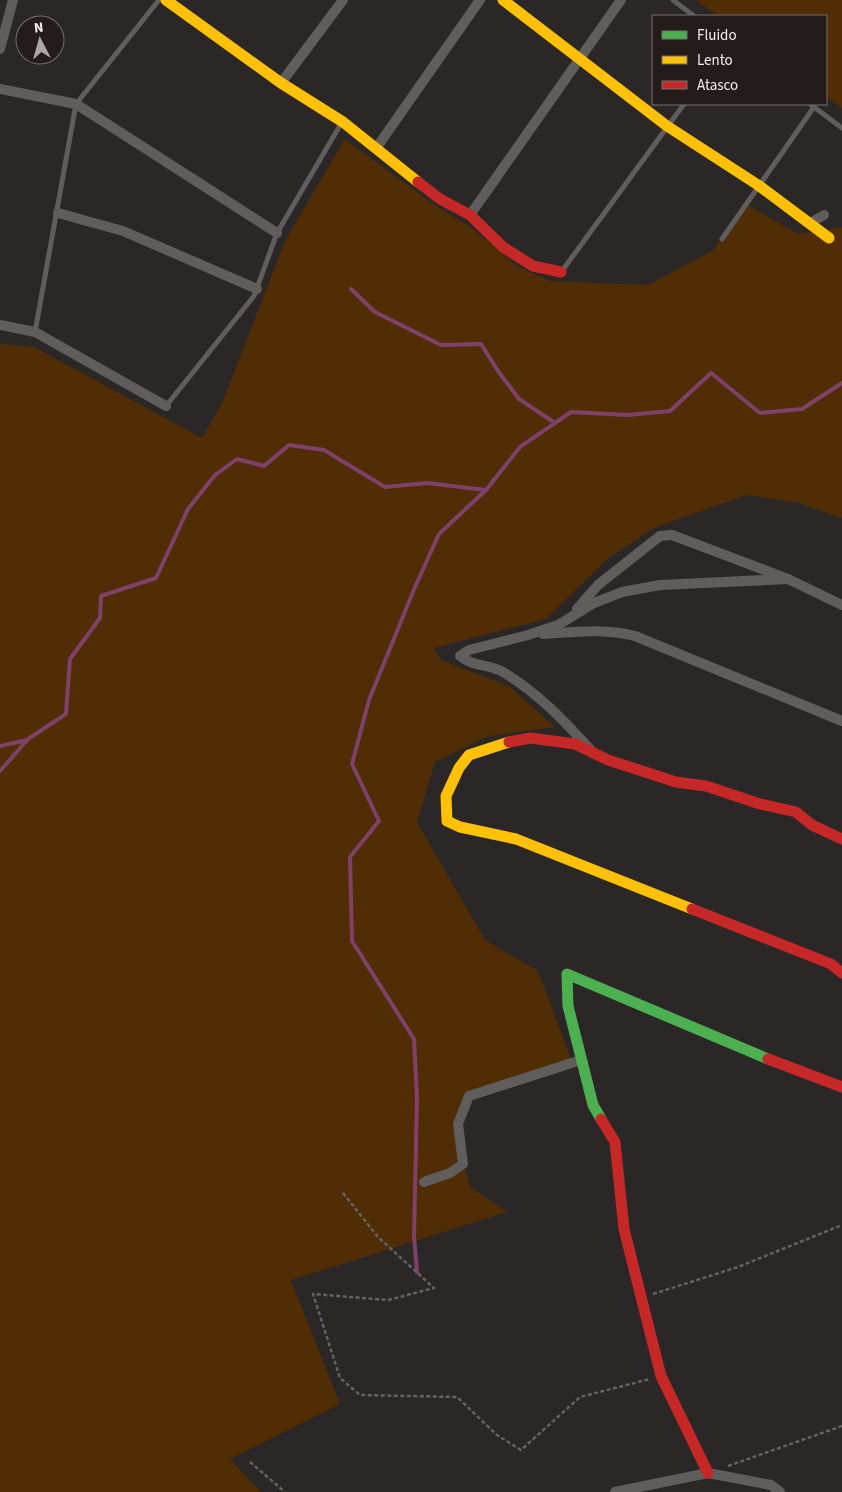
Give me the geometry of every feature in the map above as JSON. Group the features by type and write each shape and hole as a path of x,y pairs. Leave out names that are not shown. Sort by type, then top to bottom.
{"street":[{"path":"0,49 13,0"},
{"path":"166,0 281,83 342,122 440,199 470,215 503,247 533,266 561,272"},
{"path":"281,83 343,0"},
{"path":"376,147 480,0"},
{"path":"503,0 667,126 758,185 829,238"},
{"path":"470,215 621,0"},
{"path":"0,89 76,104 278,233"},
{"path":"58,213 123,231 257,289"},
{"path":"810,223 824,215"},
{"path":"0,325 35,332 166,406"},
{"path":"572,615 598,585 660,536 672,535 788,578 842,605"},
{"path":"594,753 530,688 500,670 466,662 460,656 469,650 528,636 558,625 572,615 622,592 660,585 788,578"},
{"path":"528,636 598,630 615,631 635,636 842,721"},
{"path":"842,839 812,826 796,812 760,804 706,786 676,782 594,753 575,744 531,738 484,748 469,755 459,768 446,796 445,810 447,821 460,827 516,839 831,964 842,973"},
{"path":"708,1473 661,1376 624,1229 615,1142 593,1105 568,1006 567,974 588,981 802,1073 842,1087"},
{"path":"424,1182 450,1173 463,1164 458,1124 468,1096 581,1060"},
{"path":"615,1492 708,1473 771,1485 780,1492"}],"lane":[{"path":"35,332 58,213 76,104 159,0"},
{"path":"673,0 693,15"},
{"path":"561,272 683,105"},
{"path":"722,239 812,105 842,128"},
{"path":"166,406 254,296 278,233 342,122"}],"path":[{"path":"343,1193 378,1237 434,1288 388,1300 313,1294 340,1378 360,1395 457,1396 496,1435 521,1450 580,1397 661,1376"},
{"path":"641,1297 738,1267 842,1225"},
{"path":"708,1473 842,1426"},
{"path":"250,1462 286,1492"}],"shaded area":[{"path":"696,0 842,0 842,108 827,97 827,15 717,15"},
{"path":"345,139 430,202 473,229 517,266 550,281 648,285 712,251 747,205 798,234 842,227 842,518 799,503 746,495 654,528 608,558 546,619 434,648 441,660 509,686 555,727 488,736 435,762 417,822 485,940 538,971 571,1059 473,1095 457,1136 470,1187 507,1212 291,1280 340,1404 230,1459 261,1492 0,1492 0,344 34,347 202,438 222,403 286,239"}],"waterway":[{"path":"351,289 375,312 441,345 481,344 519,399 555,423"},
{"path":"417,1272 414,1236 417,1098 414,1039 352,941 350,857 379,821 352,764 369,700 415,587 439,534 486,490 520,447 571,412 628,415 670,411 711,373 760,413 802,409 842,383"},
{"path":"0,771 28,739 66,714 70,659 100,618 101,596 156,578 188,509 215,475 237,459 264,466 289,445 324,450 385,487 427,483 486,490"},
{"path":"0,746 27,740"}],"traffic: fast":[{"path":"601,1119 593,1105 568,1006 567,974 768,1059"}],"traffic: slow":[{"path":"166,0 281,83 343,122 418,182"},
{"path":"503,0 667,126 758,185 829,238"},
{"path":"509,742 469,755 459,768 446,796 447,821 460,827 516,839 692,909"}],"traffic: jam":[{"path":"418,182 440,199 470,215 503,247 533,266 561,272"},
{"path":"509,742 531,738 575,744 608,760 676,782 706,786 760,804 796,812 812,825 842,839"},
{"path":"692,909 831,964 842,973"},
{"path":"768,1059 842,1087"},
{"path":"601,1119 615,1142 624,1229 661,1376 708,1473"}]}
